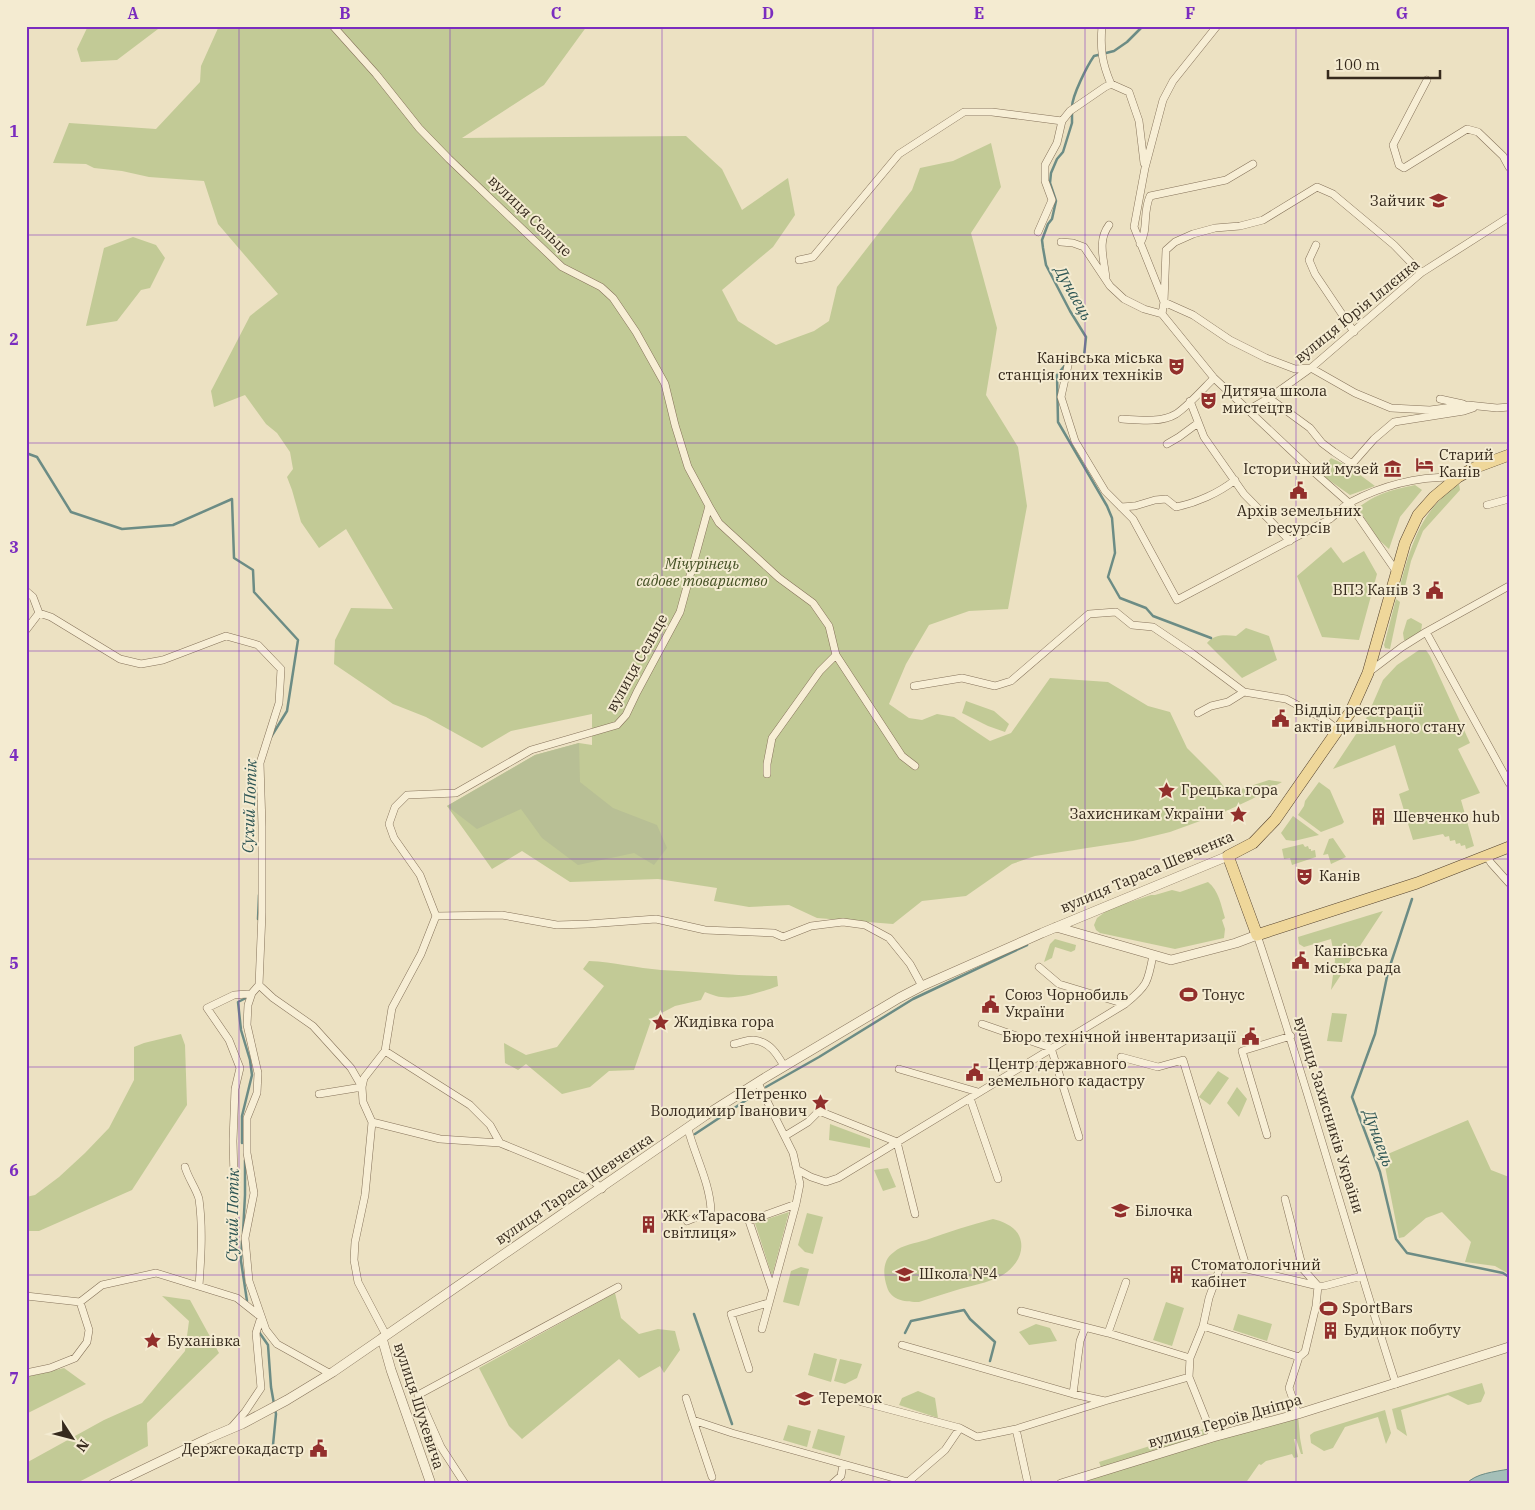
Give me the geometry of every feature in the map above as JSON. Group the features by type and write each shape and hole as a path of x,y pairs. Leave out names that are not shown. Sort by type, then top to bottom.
{"main road":[{"name":"вулиця Тараса Шевченка","path":"1228,856 1253,843 1275,820 1350,711 1368,673 1405,542 1418,515 1434,497 1458,477 1474,468 1509,455"},
{"path":"1257,935 1417,883 1509,847"},
{"name":"вулиця Захисників України","path":"1228,856 1257,935"}],"street":[{"name":"вулиця Сельце","path":"333,26 376,74 419,128 449,159 562,267 601,287 613,298 636,332 665,384 688,467 709,506 680,612 636,692 626,715 617,725 531,750 456,793 407,795 395,807 389,824 394,838 420,874 436,916"},
{"path":"1102,26 1100,48 1105,72 1110,84 1129,92 1139,121 1145,168"},
{"path":"1217,26 1173,81 1163,100 1145,168 1134,227 1164,302 1193,315 1230,340 1266,358 1296,370 1311,368 1355,393 1391,408 1430,410 1468,405"},
{"path":"1426,80 1393,145 1398,165 1404,168 1467,129 1478,132 1502,156 1509,167"},
{"path":"1038,232 1052,200 1045,181 1045,165 1057,143 1062,121 1073,109 1110,84"},
{"path":"799,260 813,257 899,154 964,112 992,112 1062,121"},
{"path":"1140,244 1145,235 1146,206 1150,196 1226,180 1253,164"},
{"path":"1162,314 1166,250 1175,242 1193,234 1216,228 1240,226 1263,220 1317,187 1332,194 1394,245 1421,273"},
{"name":"вулиця Юрія Іллєнка","path":"1248,410 1269,398 1311,368 1421,273 1509,217"},
{"path":"1106,280 1102,244 1103,234 1109,226"},
{"path":"1061,242 1073,243 1084,247 1110,286 1124,299 1144,309 1162,314 1214,378 1314,473 1349,503 1396,571"},
{"path":"1316,245 1309,260 1315,274 1354,332"},
{"path":"1069,361 1061,397 1075,442 1105,491 1133,519 1177,600 1330,519 1349,503 1388,486 1440,476 1458,477"},
{"path":"1122,419 1165,418 1177,414 1214,378"},
{"path":"1269,398 1310,428 1322,443 1352,464 1394,422 1464,411 1479,406"},
{"path":"1440,399 1468,405 1497,408 1509,407"},
{"path":"1190,401 1204,437 1244,494 1290,541"},
{"path":"1167,444 1198,423"},
{"path":"1121,507 1166,499 1176,507 1188,504 1228,486 1235,480"},
{"path":"1487,505 1509,499"},
{"path":"709,506 719,522 780,578 813,603 829,626 836,655 902,756 915,766"},
{"name":"вулиця Тараса Шевченка","path":"1368,673 1402,647 1426,632 1509,586"},
{"path":"26,591 32,597 39,613 51,617 120,658 141,664 163,660 226,636 258,645 281,669 280,704 260,763 262,913 259,985 252,993 248,1004 247,1024 258,1073 257,1092 247,1118 246,1152 254,1193 245,1238 249,1281 266,1330 277,1344 330,1373"},
{"path":"914,686 962,678 995,686 1011,682 1089,614 1116,612 1132,625 1153,627 1244,692 1286,699 1324,719 1338,730"},
{"path":"26,630 39,613"},
{"path":"1426,632 1509,783"},
{"path":"767,774 772,738 820,671 836,655"},
{"path":"1198,713 1211,706 1228,702 1244,692"},
{"path":"1486,855 1509,883"},
{"name":"вулиця Тараса Шевченка","path":"113,1484 287,1400 330,1373 688,1128 784,1066 900,998 922,986 1056,927 1228,856"},
{"path":"384,1336 358,1282 354,1260 355,1242 365,1195 372,1122 363,1102 362,1087 364,1078 385,1051 392,1008 421,954 436,916 502,915 557,925 656,918 705,930 774,933 783,937 811,926 844,922 865,925 889,938 910,964 922,986"},
{"name":"вулиця Тараса Шевченка","path":"1056,927 1170,960 1236,943 1257,935"},
{"name":"вулиця Захисників України","path":"1257,935 1291,1036 1396,1384"},
{"path":"798,1170 826,1182 838,1178 1125,1004 1140,992 1149,979 1153,955"},
{"path":"1039,967 1060,984 1125,1004"},
{"path":"259,985 273,998 313,1026 351,1068 362,1087"},
{"path":"234,1177 235,1089 240,1068 229,1040 207,1008 234,995 248,994"},
{"path":"982,1024 1051,1048"},
{"path":"1267,1135 1242,1051 1291,1036"},
{"path":"734,1044 754,1040 770,1046 784,1066"},
{"path":"1051,1048 1079,1137"},
{"path":"385,1051 470,1105 490,1125 500,1143"},
{"path":"1121,1058 1158,1067 1183,1060 1247,1269"},
{"path":"899,1069 978,1092"},
{"path":"758,1083 793,1153 800,1184 762,1329"},
{"path":"319,1094 362,1087"},
{"path":"970,1098 998,1179"},
{"path":"785,1136 808,1122 819,1111 897,1142"},
{"path":"372,1122 440,1139 500,1143 593,1181 602,1188"},
{"path":"687,1221 711,1211 707,1187 688,1128"},
{"path":"897,1142 915,1214"},
{"path":"185,1167 198,1197 201,1233 200,1286"},
{"path":"1285,1200 1303,1269 1318,1286 1316,1306 1305,1352 1299,1357 1289,1388 1298,1414"},
{"path":"772,1290 749,1220 796,1204"},
{"path":"1213,1437 1190,1377 1190,1358 1203,1326 1209,1298 1221,1265 1247,1269 1318,1286 1362,1276"},
{"path":"26,1296 80,1302 102,1285 156,1273 238,1298 261,1317"},
{"path":"1108,1334 1126,1282"},
{"path":"465,1484 441,1447 418,1395 618,1287"},
{"path":"26,1373 50,1368 75,1358 87,1342 89,1330 80,1302"},
{"path":"749,1369 731,1314 768,1304"},
{"path":"1021,1311 1190,1358"},
{"path":"230,1428 245,1412 261,1388 256,1333 261,1317"},
{"path":"1203,1326 1299,1357"},
{"path":"1073,1394 1080,1341 1085,1328"},
{"name":"вулиця Шухевича","path":"384,1336 390,1370 431,1484"},
{"path":"902,1345 1073,1394 1105,1401"},
{"name":"вулиця Героїв Дніпра","path":"1061,1484 1213,1437 1298,1414 1509,1347"},
{"path":"862,1402 960,1428 977,1437 1016,1429 1190,1377"},
{"path":"686,1398 712,1477"},
{"path":"693,1420 732,1433 908,1483 946,1450 960,1428"},
{"path":"1016,1429 1028,1484"},
{"path":"832,1484 840,1476 843,1464"}],"green space":[{"path":"88,26 162,26 117,60 81,62 77,49"},
{"name":"Мічурінець садове товариство","path":"219,26 587,26 544,85 462,138 686,136 722,169 742,210 788,178 795,215 773,247 722,290 738,321 776,345 814,331 829,321 837,287 912,190 920,168 953,161 991,143 1001,187 971,233 997,328 986,395 1018,447 1027,506 1008,609 969,611 929,625 906,664 889,704 909,718 922,720 937,714 954,717 990,741 1011,733 1050,678 1108,682 1148,706 1170,712 1187,748 1218,779 1229,793 1269,780 1282,782 1222,813 1170,832 1133,841 1035,856 1012,864 966,896 922,901 893,924 817,918 789,905 749,907 714,901 717,888 658,879 570,882 522,851 492,869 447,806 535,755 579,743 592,745 592,714 511,731 482,748 426,717 393,704 334,664 335,640 351,608 393,609 346,529 319,548 301,522 287,477 293,469 290,452 277,433 266,424 245,395 214,407 211,391 250,316 278,294 218,224 204,181 149,177 122,171 94,168 86,164 53,163 69,123 156,129 200,82 201,66"},
{"path":"133,237 156,245 165,258 150,288 141,290 117,321 86,326 104,248"},
{"path":"1331,458 1348,466 1375,486 1350,495 1319,473"},
{"path":"1459,484 1460,490 1423,531 1411,561 1403,595 1398,593 1418,531 1432,509"},
{"path":"1415,485 1422,490 1400,517 1389,549 1378,539 1358,508 1385,493"},
{"path":"1331,547 1343,563 1364,551 1377,574 1359,640 1322,637 1297,576"},
{"path":"1396,599 1400,602 1390,649 1385,648 1384,645"},
{"path":"1411,618 1422,624 1421,632 1407,641 1404,640 1403,633 1407,620"},
{"path":"1246,628 1269,636 1277,660 1242,678 1207,643 1224,635 1236,636"},
{"path":"1419,650 1426,650 1430,656 1470,743 1458,749 1480,793 1461,800 1474,846 1466,849 1465,845 1456,844 1455,840 1450,841 1449,836 1445,837 1443,834 1413,840 1399,794 1409,790 1395,745 1333,769 1366,719 1383,680 1397,665"},
{"path":"966,701 994,711 1009,724 1005,732 962,713"},
{"path":"579,743 580,782 613,808 657,825 667,848 654,865 634,853 578,865 542,838 521,809 477,829 447,806 535,755"},
{"path":"1319,782 1330,790 1344,822 1321,832 1298,815 1305,801"},
{"path":"1293,816 1319,835 1294,841 1286,840 1281,833"},
{"path":"1333,838 1346,857 1331,864 1328,854 1323,855 1329,839"},
{"path":"1303,844 1305,847 1308,846 1311,851 1315,850 1316,857 1292,865 1290,858 1284,859 1282,849"},
{"path":"1208,882 1217,894 1225,918 1222,920 1225,929 1224,938 1175,949 1100,933 1096,930 1094,925 1097,918 1109,909 1151,895 1172,890 1180,892"},
{"path":"1383,911 1331,990 1335,960 1331,939 1304,947 1299,944 1298,937"},
{"path":"1055,939 1076,945 1075,950 1071,952 1055,947 1052,958 1044,962 1050,944"},
{"path":"589,961 661,970 777,976 778,986 739,997 716,996 705,992 701,1000 675,1006 652,1018 634,1070 609,1071 590,1087 562,1094 526,1064 518,1070 505,1063 504,1043 526,1055 557,1047 604,986 583,969"},
{"path":"1332,1013 1347,1014 1342,1042 1327,1041"},
{"path":"181,1034 185,1045 187,1105 132,1190 39,1231 26,1231 26,1197 35,1195 59,1177 109,1128 134,1080 134,1047"},
{"path":"1218,1071 1229,1078 1210,1105 1199,1097"},
{"path":"1237,1087 1247,1099 1239,1117 1227,1103"},
{"path":"1468,1120 1491,1170 1509,1177 1509,1274 1495,1266 1465,1262 1471,1242 1442,1212 1426,1218 1404,1237 1399,1238 1383,1156"},
{"path":"830,1124 870,1139 870,1148 829,1140"},
{"path":"888,1168 896,1187 883,1191 874,1170"},
{"path":"789,1212 772,1276 755,1223"},
{"path":"807,1213 823,1217 813,1254 805,1252 798,1245"},
{"path":"993,1219 1011,1226 1020,1237 1020,1255 1016,1263 1007,1272 991,1280 919,1302 900,1300 889,1292 884,1268 887,1259 897,1250 909,1244"},
{"path":"801,1267 809,1269 799,1306 783,1302 791,1271"},
{"path":"615,1293 621,1318 639,1334 658,1329 675,1331 680,1350 664,1373 660,1366 639,1378 619,1359 522,1439 509,1426 479,1368"},
{"path":"162,1296 190,1300 219,1353 147,1423 148,1446 75,1484 26,1484 26,1463 104,1420 142,1403 185,1351 189,1321"},
{"path":"1166,1302 1184,1308 1172,1346 1153,1340"},
{"path":"1238,1314 1272,1324 1267,1341 1233,1330"},
{"path":"1036,1324 1050,1328 1057,1341 1029,1345 1019,1332"},
{"path":"814,1353 837,1359 831,1382 808,1375"},
{"path":"840,1359 862,1364 857,1378 845,1384 834,1381"},
{"path":"64,1368 86,1384 26,1414 26,1377"},
{"path":"1482,1383 1485,1393 1481,1402 1468,1405 1448,1395 1401,1410 1407,1436 1397,1429 1392,1409"},
{"path":"918,1391 935,1398 938,1418 899,1405 902,1398"},
{"path":"1385,1410 1391,1433 1386,1444 1378,1417 1345,1427 1333,1448 1324,1451 1311,1443 1310,1435 1314,1432"},
{"path":"1298,1414 1303,1454 1301,1454 1296,1439 1294,1439 1298,1457 1294,1458 1292,1454 1266,1461 1261,1465 1259,1464 1245,1484 1061,1484"},
{"path":"788,1425 811,1431 807,1447 783,1440"},
{"path":"1207,1428 1204,1435 1101,1467 1099,1462"},
{"path":"818,1429 845,1436 840,1456 812,1448"}],"water":[{"path":"1509,1469 1509,1484 1466,1484 1480,1475"}],"waterway":[{"name":"Дунаець","path":"1072,107 1077,89 1094,56 1114,51 1127,42 1143,26"},
{"name":"Дунаець","path":"1070,361 1084,356 1086,337 1046,265 1042,240 1052,219 1056,201 1050,183 1051,173 1057,159 1063,152 1072,123 1072,113"},
{"name":"Дунаець","path":"1066,364 1057,375 1058,422 1107,506 1112,518 1115,553 1108,577 1120,598 1146,608 1153,616 1211,638"},
{"name":"Сухий Потік","path":"26,453 37,457 71,512 122,529 173,525 232,499 234,558 253,570 254,592 298,640 287,711 271,737"},
{"name":"Сухий Потік","path":"258,919 259,895"},
{"name":"Дунаець","path":"1412,899 1388,972 1375,1034 1352,1097 1380,1172 1396,1239 1407,1253 1503,1273 1509,1277"},
{"path":"766,1087 913,999 1027,945"},
{"name":"Сухий Потік","path":"242,1143 242,1116 252,1075 250,1060 241,1030 238,1002 248,997"},
{"path":"695,1134 757,1093"},
{"name":"Сухий Потік","path":"243,1233 245,1160"},
{"name":"Сухий Потік","path":"242,1241 241,1261 247,1301"},
{"path":"905,1333 911,1321 964,1310 970,1319 995,1342 990,1361"},
{"path":"694,1314 732,1424"},
{"name":"Сухий Потік","path":"259,1332 268,1345 274,1404"},
{"name":"Сухий Потік","path":"273,1445 275,1409"}],"place":[{"name":"Зайчик","path":"1439,201"},
{"name":"Канівська міська станція юних техніків","path":"1177,367"},
{"name":"Дитяча школа мистецтв","path":"1208,400"},
{"name":"Старий Канів","path":"1425,464"},
{"name":"Історичний музей","path":"1393,469"},
{"name":"Архів земельних ресурсів","path":"1299,490"},
{"name":"ВПЗ Канів 3","path":"1435,590"},
{"name":"Відділ реєстрації актів цивільного стану","path":"1280,719"},
{"name":"Грецька гора","path":"1167,790"},
{"name":"Захисникам України","path":"1238,814"},
{"name":"Шевченко hub","path":"1379,817"},
{"name":"Канів","path":"1305,876"},
{"name":"Канівська міська рада","path":"1300,960"},
{"name":"Тонус","path":"1188,995"},
{"name":"Союз Чорнобиль України","path":"991,1004"},
{"name":"Жидівка гора","path":"660,1022"},
{"name":"Бюро технічной інвентаризації","path":"1250,1037"},
{"name":"Центр державного земельного кадастру","path":"974,1073"},
{"name":"Петренко Володимир Іванович","path":"821,1103"},
{"name":"Білочка","path":"1121,1211"},
{"name":"ЖК «Тарасова світлиця»","path":"649,1225"},
{"name":"Школа №4","path":"905,1274"},
{"name":"Стоматологічний кабінет","path":"1177,1274"},
{"name":"SportBars","path":"1328,1308"},
{"name":"Будинок побуту","path":"1330,1330"},
{"name":"Буханівка","path":"153,1341"},
{"name":"Теремок","path":"805,1398"},
{"name":"Держгеокадастр","path":"318,1449"}]}
